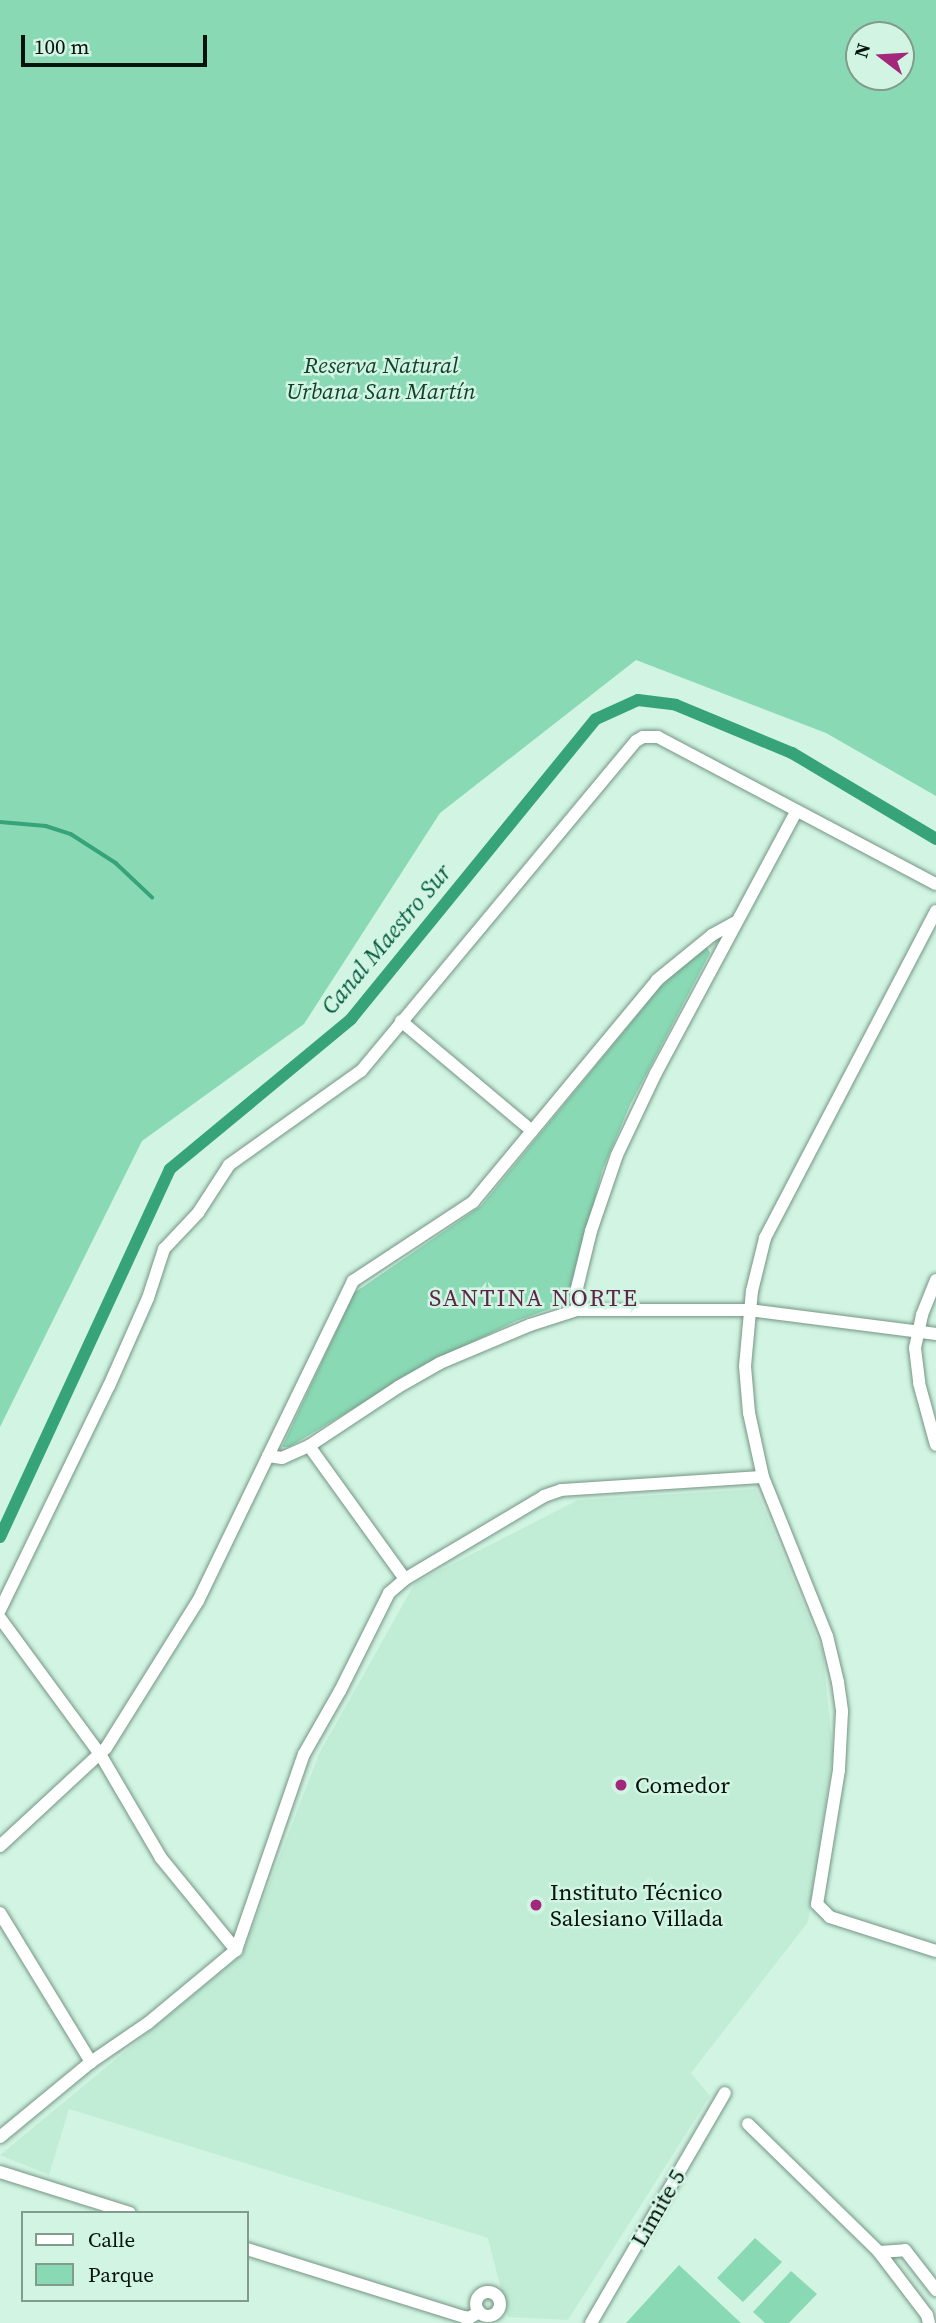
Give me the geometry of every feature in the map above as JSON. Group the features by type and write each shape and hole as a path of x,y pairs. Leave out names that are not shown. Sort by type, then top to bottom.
{"street":[{"path":"0,1610 109,1386 148,1298 161,1254 198,1213 229,1165 356,1076 643,737 657,737 936,884"},
{"path":"577,1310 577,1288 591,1231 617,1155 735,922 796,812"},
{"path":"936,911 774,1218 758,1263 749,1310 746,1392 763,1477 827,1636 838,1682 842,1712 839,1770 817,1903 830,1917 936,1951"},
{"path":"0,1846 100,1755 194,1608 349,1285 465,1209 657,979 712,935 735,922"},
{"path":"401,1021 532,1131"},
{"path":"936,1280 917,1333 919,1383 936,1445"},
{"path":"268,1456 282,1458 309,1446 398,1387 440,1363 530,1325 577,1310 749,1310 936,1334"},
{"path":"309,1446 405,1579"},
{"path":"0,2137 91,2062 148,2023 236,1950 304,1754 340,1691 386,1598 405,1579 544,1496 561,1490 763,1477"},
{"path":"0,1618 100,1755 161,1858 236,1950"},
{"path":"0,1913 91,2062"},
{"name":"Limite 5","path":"591,2323 724,2093"},
{"path":"748,2124 879,2252 927,2315 929,2323"},
{"path":"0,2172 125,2211"},
{"path":"248,2249 464,2317 469,2318 479,2312"},
{"path":"879,2252 905,2250 936,2290"}],"shaded area":[{"name":"Instituto Técnico Salesiano Villada","path":"756,1489 823,1653 833,1753 808,1922 691,2073 710,2096 568,2320 508,2317 488,2238 69,2109 49,2175 0,2155 242,1955 319,1754 415,1583 578,1500"}],"green space":[{"name":"Reserva Natural Urbana San Martín","path":"0,0 936,0 936,796 826,733 636,660 440,813 304,1024 142,1141 0,1427"},
{"path":"706,945 710,953 630,1105 602,1171 569,1302 516,1321 433,1361 289,1447 282,1447 354,1293 481,1206 660,987"},
{"path":"755,2238 782,2262 743,2302 717,2278"},
{"path":"679,2265 741,2323 626,2323"},
{"path":"791,2271 817,2294 789,2323 765,2323 753,2312"}],"waterway":[{"name":"Canal Maestro Sur","path":"0,1537 170,1169 351,1019 596,719 638,700 676,705 792,753 936,839"},
{"path":"0,822 46,826 71,834 116,863 152,897"}],"place":[{"name":"Comedor","path":"621,1785"},
{"name":"Instituto Técnico Salesiano Villada","path":"536,1905"}],"district":[{"name":"SANTINA NORTE","path":"534,1298"}]}
